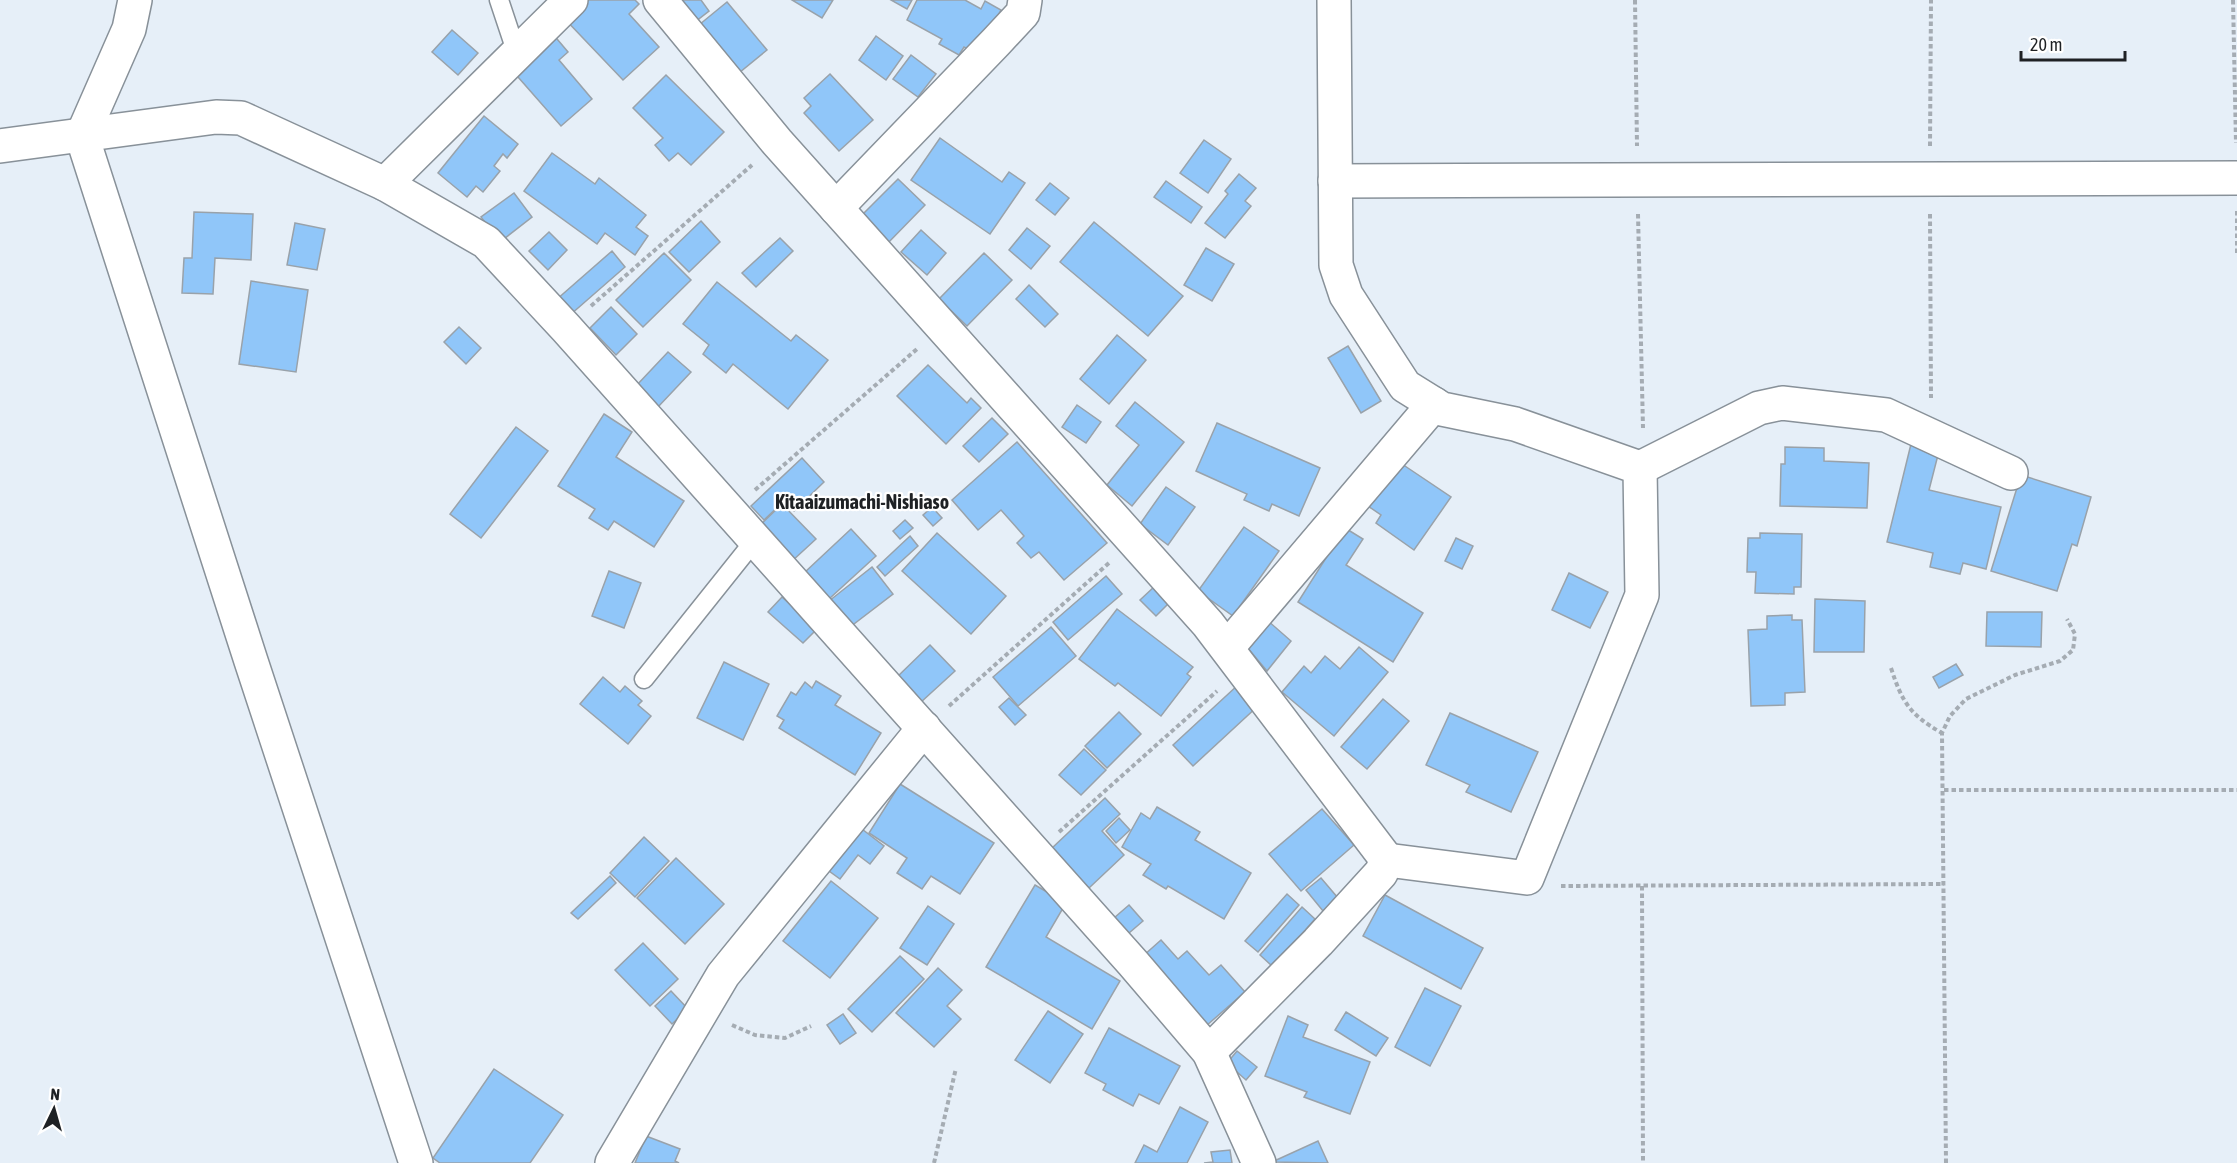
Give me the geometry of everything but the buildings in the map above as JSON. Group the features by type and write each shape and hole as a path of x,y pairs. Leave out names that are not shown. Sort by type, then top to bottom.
{"street":[{"path":"135,0 129,30 82,136 250,662 416,1163"},
{"path":"385,184 571,0"},
{"path":"660,0 777,142 1208,624 1387,860 1527,878 1642,595 1640,468"},
{"path":"836,208 996,42 1023,12 1025,0"},
{"path":"1334,0 1336,265 1346,295 1405,386 1442,409 1515,424 1640,468 1759,408 1782,403 1886,415 2011,473"},
{"path":"0,146 216,117 241,118 385,184 486,242 566,328 924,728 1209,1052 1259,1163"},
{"path":"1335,181 2237,178"},
{"path":"1234,658 1434,404"},
{"path":"612,1163 723,975 924,728"},
{"path":"1209,1052 1318,942 1381,873 1387,860"}],"lane":[{"path":"499,0 517,54"},
{"path":"644,679 756,540"}],"path":[{"path":"1635,0 1643,443 1640,468"},
{"path":"1931,0 1932,435"},
{"path":"2233,0 2237,256"},
{"path":"566,328 777,142"},
{"path":"730,512 942,326"},
{"path":"924,728 1134,541"},
{"path":"1946,1163 1942,733 1950,716 1966,699 2016,675 2060,661 2073,650 2075,634 2067,619"},
{"path":"1035,853 1234,658"},
{"path":"1890,668 1909,710 1925,724 1942,733"},
{"path":"1944,790 2237,790"},
{"path":"1527,878 1545,886 1944,884"},
{"path":"1642,886 1643,1163"},
{"path":"701,1012 755,1035 785,1038 811,1026"},
{"path":"934,1163 956,1068"}],"district":[{"name":"Kitaaizumachi-Nishiaso","path":"862,502"}]}
